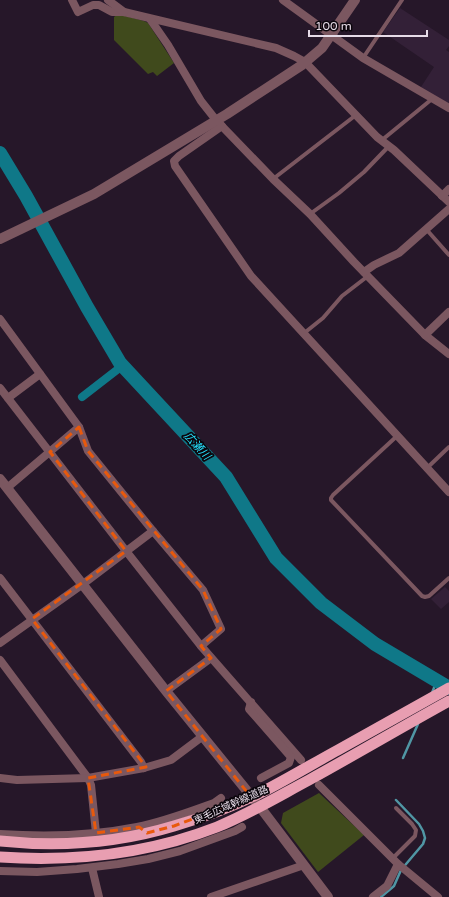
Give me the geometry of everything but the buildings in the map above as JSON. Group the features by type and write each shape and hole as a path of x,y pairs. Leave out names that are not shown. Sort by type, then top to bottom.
{"highway":[{"name":"東毛広域幹線道路","path":"0,841 54,844 98,841 143,830 174,826 210,814 251,797 449,688"},
{"name":"東毛広域幹線道路","path":"0,856 67,859 120,853 173,841 218,826 260,807 449,701"}],"street":[{"path":"72,0 78,12 93,5 99,5 112,12 124,12 276,48 294,56 305,62 356,115 449,202"},
{"path":"108,0 124,12"},
{"path":"283,0 363,58 449,108"},
{"path":"355,0 322,48 305,62 219,123 174,161 175,166 251,276 449,492"},
{"path":"150,19 168,45 201,101 219,123 273,179 310,214 425,335 449,354"},
{"path":"0,239 92,195 219,123"},
{"path":"442,196 449,189"},
{"path":"366,274 374,265 399,253 449,209"},
{"path":"425,335 449,312"},
{"path":"0,319 79,427 88,451 203,590 221,629 201,646"},
{"path":"8,398 40,374"},
{"path":"0,388 126,552 201,646 301,760"},
{"path":"7,488 79,427"},
{"path":"0,479 166,691 260,807 328,897"},
{"path":"0,643 83,584 153,531"},
{"path":"0,578 142,762 144,768"},
{"path":"166,691 211,658"},
{"path":"0,660 88,778 91,785 96,833"},
{"path":"251,702 249,710 291,757 289,763 261,778"},
{"path":"0,778 17,780 88,778 144,768 171,760 203,736"},
{"path":"319,785 399,865 438,897"},
{"path":"0,834 51,836 143,830 214,803 221,798"},
{"path":"205,842 218,826"},
{"path":"0,871 20,873 92,868 148,859 180,851 235,831 242,827"},
{"path":"47,859 66,870"},
{"path":"211,897 304,865"},
{"path":"373,897 387,886 399,865"},
{"path":"92,868 99,897"}],"lane":[{"path":"363,58 402,0"},
{"path":"382,140 432,98"},
{"path":"273,179 356,115"},
{"path":"310,214 339,193 364,172 389,146"},
{"path":"426,229 449,255"},
{"path":"303,334 323,318 342,296 366,274"},
{"path":"397,436 333,495 331,500 422,596 429,596 449,578"},
{"path":"427,468 449,447"},
{"path":"396,808 416,830 415,836 399,865"}],"highlighted area":[{"path":"79,427 88,451 203,590 221,629 201,646 211,658 166,691 251,797 174,826 147,833 139,827 96,833 88,778 146,767 32,619 126,551 50,452"}],"shaded area":[{"path":"400,8 449,40 449,46 446,50 449,52 449,105 421,87 434,67 383,32"},
{"path":"445,587 449,591 449,602 441,609 431,599"}],"green space":[{"path":"118,14 148,23 174,63 157,76 153,72 148,74 114,40 114,17"},
{"path":"319,793 364,835 318,872 281,823 283,813"}],"waterway":[{"name":"広瀬川","path":"0,153 26,196 87,307 120,363 226,477 276,558 321,603 375,644 449,688"},
{"path":"82,397 122,366"},
{"path":"432,693 437,680"},
{"path":"403,758 418,724"},
{"path":"381,897 394,886 401,870 423,844 425,838 419,824 396,800"}]}
